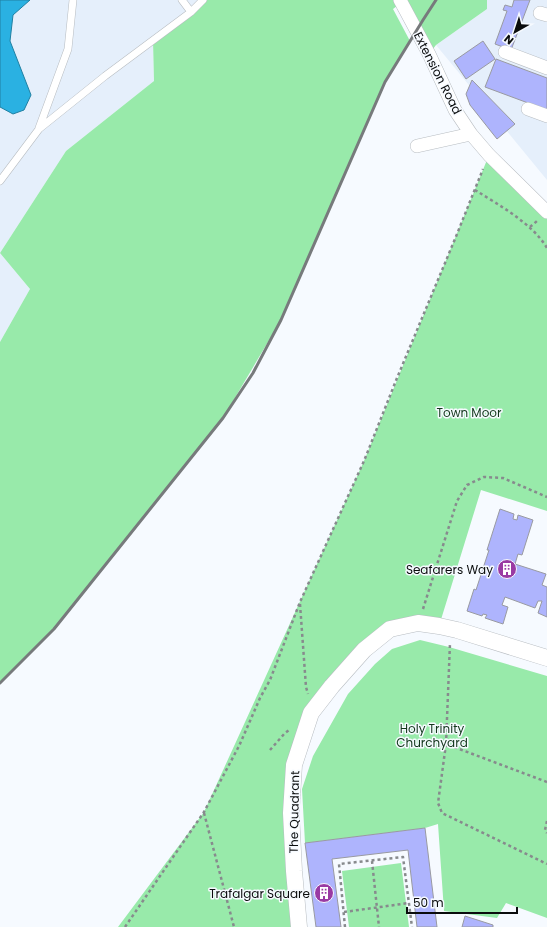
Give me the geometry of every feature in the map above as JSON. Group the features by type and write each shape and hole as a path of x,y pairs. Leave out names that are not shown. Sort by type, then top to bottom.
{"street":[{"name":"Extension Road","path":"400,0 429,54 455,110 471,134 489,155 547,212"},
{"path":"505,52 547,68"},
{"path":"528,109 547,116"},
{"path":"417,146 471,134"},
{"name":"The Quadrant","path":"300,927 294,871 291,813 294,765 311,713 332,686 364,650 390,629 418,623 451,629 547,658"}],"lane":[{"path":"38,129 68,49 73,0"},
{"path":"182,0 191,12"},
{"path":"0,181 38,129 105,76 191,12 203,0"}],"path":[{"path":"125,927 204,812 239,746 260,698 270,680 300,602 364,461 489,155"},
{"path":"475,190 530,227 547,248"},
{"path":"418,623 457,501 467,485 484,477 503,478 547,497"},
{"path":"300,602 306,687 311,713"},
{"path":"451,629 446,744 438,803 442,812 547,864"},
{"path":"446,744 547,782"},
{"path":"204,812 234,927"},
{"path":"547,821 545,830 547,833"},
{"path":"345,927 339,864 403,857 412,927"},
{"path":"372,861 379,927"},
{"path":"344,912 409,903"}],"shaded area":[{"path":"0,0 203,0 153,41 154,81 66,151 0,253"},
{"path":"487,0 547,0 547,180 436,45 487,9"},
{"path":"0,253 30,289 0,342"}],"green space":[{"path":"203,0 487,0 487,9 436,45 429,54 401,3 393,9 410,41 385,82 281,320 223,418 54,629 0,683 0,342 30,289 0,253 66,151 154,81 153,41"},
{"name":"Town Moor","path":"489,155 547,212 547,511 481,490 439,626 390,629 332,686 294,765 304,927 118,927 204,812 364,461"},
{"name":"Holy Trinity Churchyard","path":"420,640 547,676 547,918 506,903 497,918 444,911 438,824 425,828 305,843 302,789 313,756 348,694 375,664 392,649"},
{"path":"401,863 409,927 349,927 342,871"}],"water":[{"path":"0,0 30,0 13,15 10,41 31,95 24,110 13,114 0,107"}],"building":[{"path":"514,0 530,0 511,50 495,44 507,11 503,10 505,5 512,7"},
{"path":"483,41 495,59 466,79 454,61"},
{"path":"496,59 547,78 547,110 485,87"},
{"path":"472,80 515,124 497,139 470,105 466,94"},
{"name":"Seafarers Way","path":"500,509 514,514 513,519 517,520 518,515 533,520 522,555 518,554 515,564 546,574 542,585 547,587 547,617 538,613 542,601 538,601 535,608 505,597 502,605 508,607 503,624 485,618 487,615 483,614 482,616 467,611 474,589 476,590 489,550 487,550"},
{"name":"Trafalgar Square","path":"425,828 437,927 417,927 408,850 332,859 341,927 316,927 305,843"},
{"path":"465,916 493,925 493,927 462,927"}],"railway":[{"path":"0,683 54,629 223,418 253,373 281,320 385,82 436,0"}],"place":[{"name":"Seafarers Way","path":"507,569"},
{"name":"Trafalgar Square","path":"324,893"}]}
